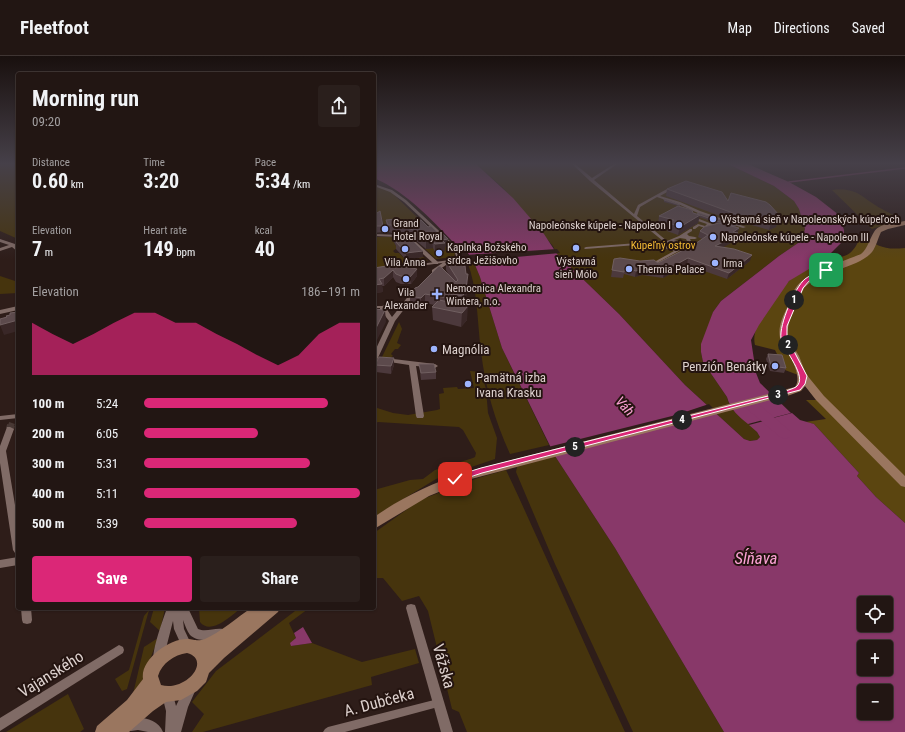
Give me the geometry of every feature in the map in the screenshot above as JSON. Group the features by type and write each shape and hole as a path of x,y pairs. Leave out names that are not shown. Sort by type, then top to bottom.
{"main road":[{"path":"905,223 886,227 878,231 870,250 864,256 819,274 808,280 800,287 786,319 783,332 784,338 803,376 820,398 905,483"},
{"path":"376,523 399,507 435,487 455,479 783,394 798,389 802,384 803,376"},
{"path":"798,389 820,398"},
{"path":"103,732 133,706 151,681 152,669 158,660 173,649 210,644 230,632 260,610"},
{"path":"151,681 156,691 166,694 180,693 191,687 197,682 204,668 219,653 272,610"},
{"path":"192,647 204,656 204,668"},
{"path":"119,730 147,705 166,694"}],"street":[{"path":"395,268 461,259 451,244 397,196"},
{"path":"609,196 666,242"},
{"path":"635,216 638,206 656,196 744,227"},
{"path":"693,218 704,228"},
{"path":"686,236 692,229 699,225 704,228 710,226"},
{"path":"677,251 666,248 663,245 666,242 680,237 686,236 694,238 704,228 710,226 723,228"},
{"path":"376,235 396,235 409,239 436,262"},
{"path":"674,235 680,237"},
{"path":"656,262 686,247 692,246 686,236"},
{"path":"0,240 16,249"},
{"path":"589,248 666,242 678,242 686,247"},
{"path":"0,250 16,249"},
{"path":"436,262 432,274 446,262"},
{"path":"376,354 389,318 403,306 421,285"},
{"path":"376,306 393,303 410,296"},
{"path":"393,303 403,306"},
{"path":"382,305 382,309 389,318"},
{"path":"0,312 16,308"},
{"path":"376,360 435,366"},
{"path":"412,363 420,416"},
{"path":"0,418 14,421 2,451 16,538"},
{"path":"0,564 16,561"},
{"name":"Vážska","path":"411,608 447,732"},
{"path":"26,610 27,620"},
{"path":"158,660 159,651 171,610"},
{"path":"177,610 179,629 192,647"},
{"path":"184,610 191,630 195,634 202,636 230,632"},
{"name":"Vajanského","path":"0,725 119,650"},
{"path":"175,732 182,706 191,687"},
{"path":"166,694 172,712 171,732"},
{"name":"A. Dubčeka","path":"328,732 438,703"},
{"path":"119,730 136,723 154,729 157,732"}],"green space":[{"path":"0,196 16,196 16,238 0,231"},
{"path":"376,196 395,196 419,219 397,221 398,225 384,226 382,218 376,218"},
{"name":"Kúpeľný ostrov","path":"510,196 787,196 794,201 799,209 805,229 801,241 721,301 713,312 701,352 703,362 727,397 729,404 760,437 757,440 750,441 744,439 685,385 619,314 557,254 553,246"},
{"path":"838,196 861,196 900,220 872,229"},
{"path":"376,237 393,237 397,248 393,251 395,253 399,253 406,260 423,257 428,261 376,271"},
{"path":"448,246 455,253 454,257 436,259 425,249"},
{"path":"473,260 480,277 502,348 549,445 510,454 505,442 491,404 485,378 475,294 471,272 467,261"},
{"path":"0,276 16,281 16,293 0,294"},
{"path":"399,322 402,329 397,343 401,345 398,349 395,349 391,354 393,356 390,358 382,357"},
{"path":"470,371 481,372 486,389 488,413 497,438 495,459 436,479 376,516 376,489 410,480 423,479 435,470 473,458 475,457 476,453 463,430 459,427 376,423 376,408 393,413 408,415 437,410 440,409 439,394 444,393 443,388 474,388"},
{"path":"555,456 615,548 724,732 633,732 555,564 516,472 517,467"},
{"path":"506,470 625,732 467,732 459,712 452,709 428,611 419,596 402,601 383,578 376,578 376,532 420,500 478,478"},
{"path":"149,610 127,689 122,691 115,679 129,670 144,616"},
{"path":"153,610 165,610 160,631 150,622"},
{"path":"199,610 238,610 215,626 205,626 200,622"},
{"path":"296,610 307,610 289,623 296,638 291,646 312,643 362,662 415,649 419,663 371,677 372,685 203,732 192,732 204,714 192,702 216,671"},
{"path":"158,638 141,684 133,694 144,647"},
{"path":"68,694 84,729 80,732 6,732"}],"shaded area":[{"path":"861,235 882,247 905,248 905,523 876,497 857,476 859,473 814,424 805,422 826,419 806,400 823,400 806,378 785,370 775,350 755,345 754,336 757,326 768,305 784,286 799,273 824,260 844,256 850,253"}],"water":[{"name":"Sĺňava","path":"404,196 510,196 544,234 557,254 619,314 685,385 744,439 750,441 757,440 760,437 749,425 768,420 778,427 780,425 773,418 792,413 800,420 814,424 859,473 857,476 876,497 905,523 905,732 724,732 615,548 555,456 502,348 480,277 473,260 467,252 461,250 431,219"},
{"path":"787,196 813,196 816,197 839,215 844,230 844,240 824,260 789,281 759,325 751,340 756,373 760,383 791,413 772,418 768,415 766,416 767,419 748,424 738,416 703,362 701,344 713,312 721,301 801,241 805,229 799,209 794,201"},
{"path":"303,627 312,643 291,646 290,643 296,638 294,633"}],"pier":[{"path":"557,249 560,253 482,260 470,260 466,255"},
{"path":"709,404 718,413 553,456 548,447 676,415"}],"building":[{"path":"685,196 724,196 728,201 730,196 741,196 766,202 779,215 778,219 771,223 746,216 744,217"},
{"path":"678,206 692,210 693,213 700,215 680,227 669,223 674,220 659,216"},
{"path":"380,211 383,226 376,226 377,213"},
{"path":"699,213 736,225 729,225 697,214"},
{"path":"396,219 397,224 421,220 428,227 431,226 439,234 442,233 448,239 442,240 445,243 435,244 432,240 426,241 413,230 397,225 388,225 386,220"},
{"path":"719,223 739,228 733,232 738,233 736,234 737,235 715,246 734,249 752,255 729,273 688,258 664,271 643,269 636,271 625,267 624,272 612,270 614,259 620,258 640,261 654,260 658,263 695,244 708,235 700,231 704,227"},
{"path":"392,232 408,236 423,251 406,253 396,242"},
{"path":"450,257 466,262 463,266 465,266 466,274 468,274 463,296 452,294 449,298 425,294 421,298 410,296 415,288 418,287 439,266 456,282 458,280 446,261"},
{"path":"399,264 395,268 403,266 417,269 410,277 396,274 393,270 384,278 379,279 382,284 376,285 376,268"},
{"path":"439,300 468,306 462,313 432,307"},
{"path":"376,309 385,310 376,328"},
{"path":"16,312 16,321 0,325 0,319 7,317 6,316 10,315 10,313"},
{"path":"768,354 782,355 786,368 771,366"},
{"path":"379,357 394,358 391,366 376,365"},
{"path":"419,364 434,364 436,372 421,373"}],"waterway":[{"path":"751,405 785,434"}],"tunnel":[{"path":"10,429 11,425"}],"place":[{"name":"Výstavná sieň v Napoleonských kúpeľoch","path":"713,219"},
{"name":"Napoleónske kúpele - Napoleon I","path":"679,225"},
{"name":"Grand Hotel Royal","path":"385,229"},
{"name":"Napoleónske kúpele - Napoleon III","path":"713,237"},
{"name":"Výstavná sieň Mólo","path":"576,248"},
{"name":"Vila Anna","path":"405,249"},
{"name":"Kaplnka Božského srdca Ježišovho","path":"439,253"},
{"name":"Irma","path":"715,263"},
{"name":"Thermia Palace","path":"629,269"},
{"name":"Vila Alexander","path":"406,279"},
{"name":"Nemocnica Alexandra Wintera, n.o.","path":"437,294"},
{"name":"Magnólia","path":"434,349"},
{"name":"Penzión Benátky","path":"775,366"},
{"name":"Pamätná izba Ivana Krasku","path":"468,384"}],"route":[{"path":"455,479 798,389 802,384 803,376 784,338 784,326 800,287 808,280 826,270"}],"water label":[{"name":"Váh","path":"625,406"}]}
